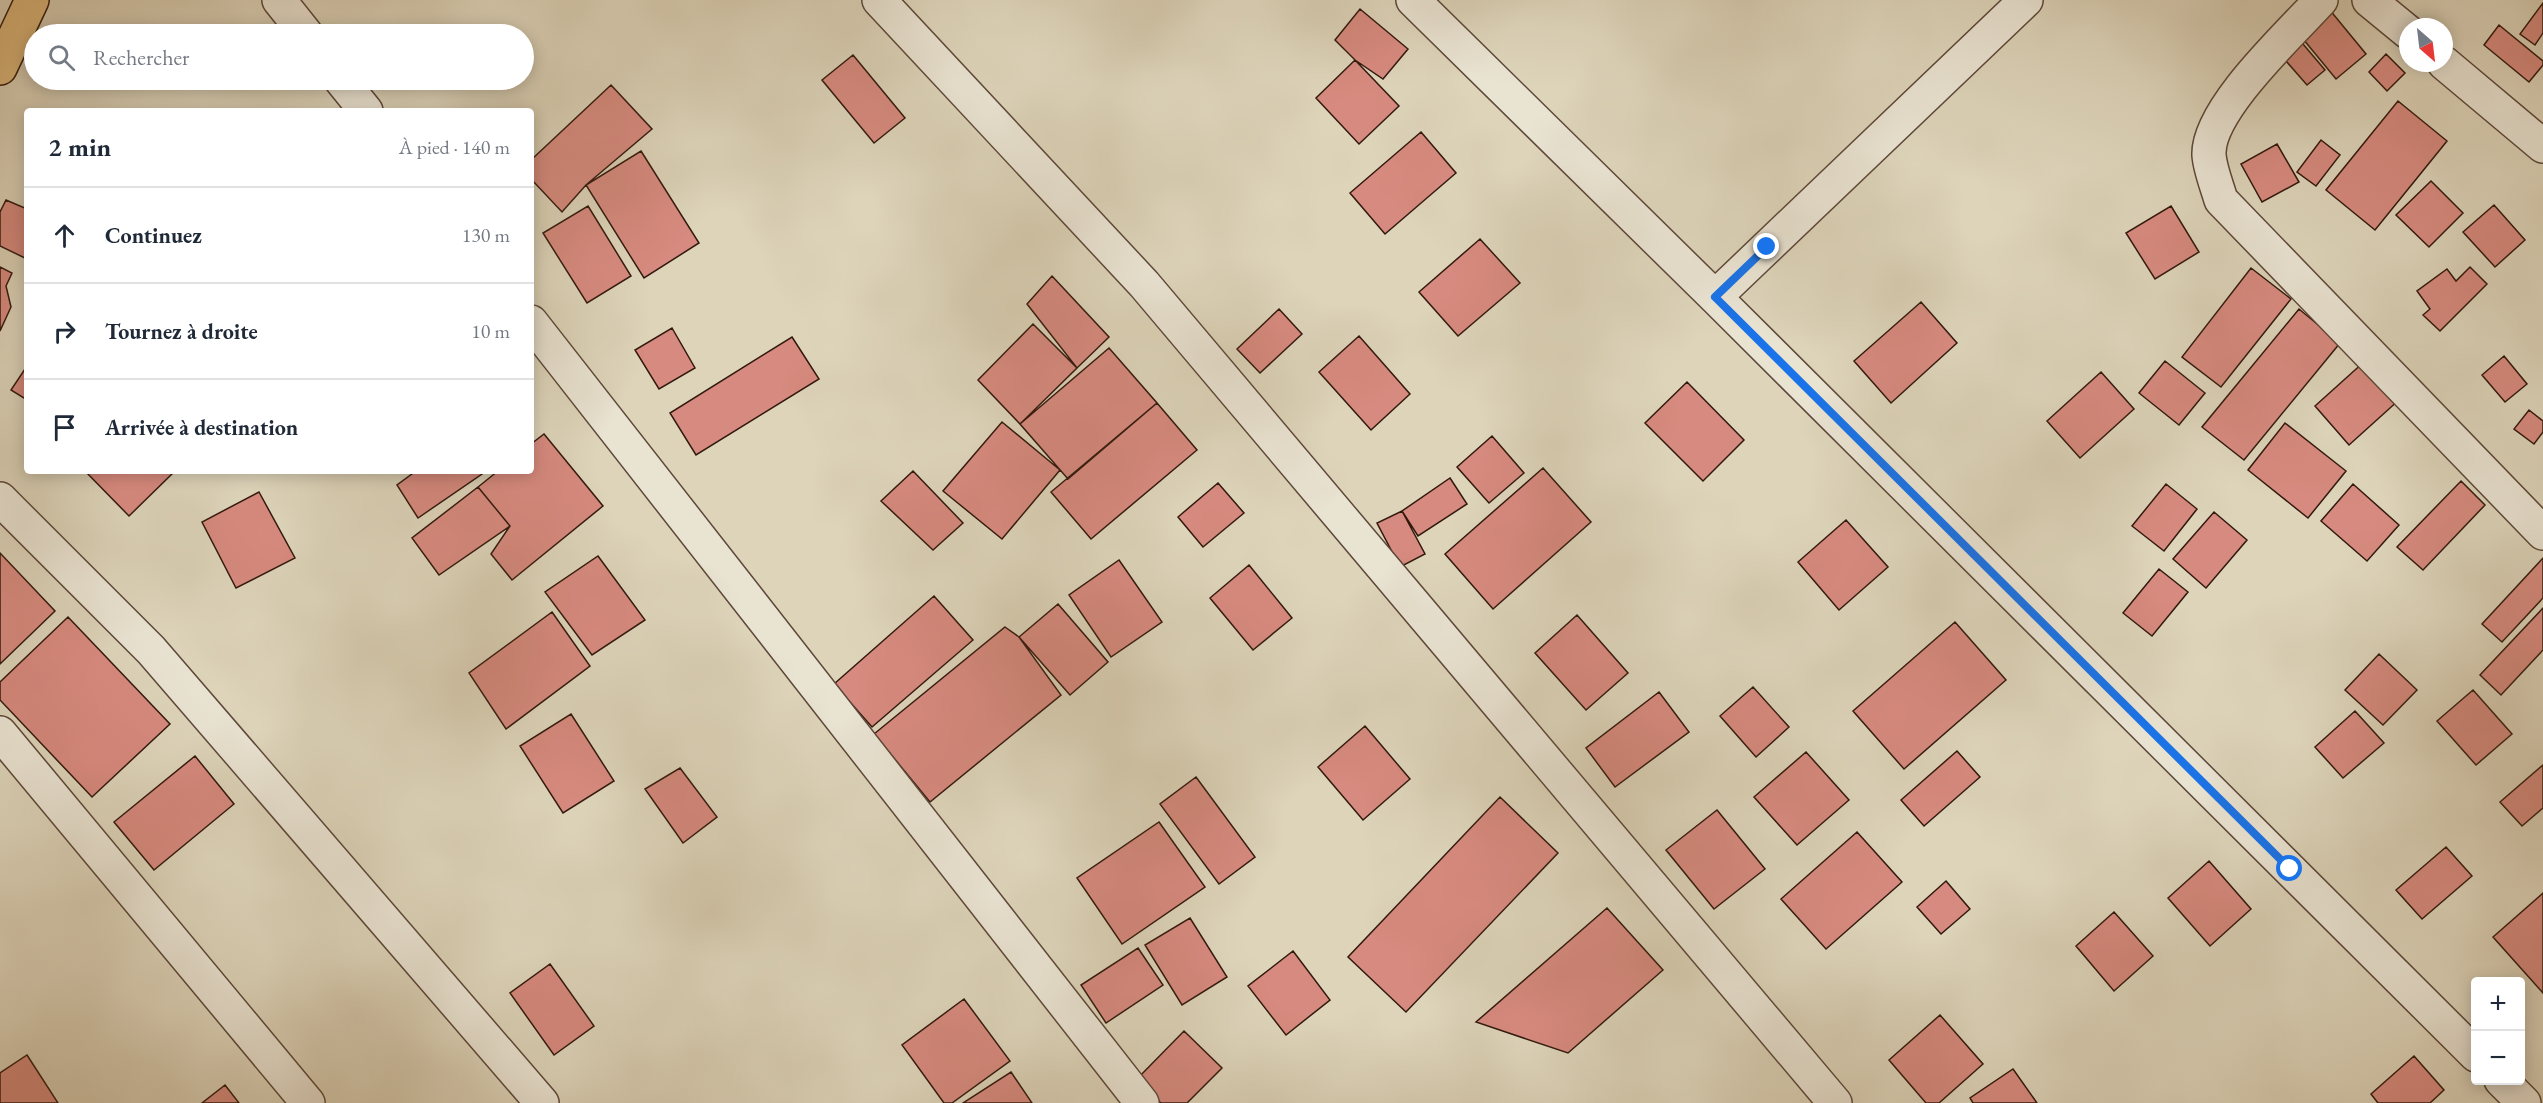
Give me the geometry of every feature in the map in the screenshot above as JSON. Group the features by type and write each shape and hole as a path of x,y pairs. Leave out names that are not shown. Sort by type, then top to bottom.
{"highway":[{"path":"0,68 33,0"}],"street":[{"path":"279,0 298,24"},
{"path":"879,0 1144,284 1835,1103"},
{"path":"1413,0 1715,297 2471,1051"},
{"path":"1715,297 2026,0"},
{"path":"2321,0 2236,93 2216,125 2209,154 2221,200 2543,533"},
{"path":"2369,0 2399,25"},
{"path":"2453,71 2543,146"},
{"path":"349,90 364,108"},
{"path":"534,326 1142,1103"},
{"path":"0,500 151,650 542,1103"},
{"path":"0,733 308,1103"},
{"path":"2506,1085 2524,1103"}],"building":[{"path":"2543,3 2543,33 2535,45 2520,34"},
{"path":"1360,9 1408,49 1383,79 1355,60 1335,40"},
{"path":"2329,9 2366,54 2336,79 2299,34"},
{"path":"2499,25 2543,61 2543,65 2529,82 2484,45"},
{"path":"2297,37 2325,70 2307,85 2279,53"},
{"path":"2386,54 2399,67 2399,72 2405,73 2387,91 2369,72"},
{"path":"853,55 905,118 874,143 822,80"},
{"path":"1355,60 1399,106 1359,144 1316,98"},
{"path":"611,85 652,129 586,185 562,212 534,182 534,157"},
{"path":"2398,101 2447,141 2375,230 2326,190"},
{"path":"1421,132 1456,173 1385,234 1350,193"},
{"path":"2321,140 2340,155 2316,186 2297,172"},
{"path":"2277,144 2299,182 2262,202 2241,164"},
{"path":"641,151 699,243 644,278 586,185"},
{"path":"2431,181 2463,213 2429,247 2396,215"},
{"path":"6,200 24,208 24,258 0,246 0,212"},
{"path":"2494,205 2525,240 2495,267 2463,232"},
{"path":"588,206 631,276 587,303 543,233"},
{"path":"2171,206 2199,252 2155,279 2126,233"},
{"path":"1480,239 1520,283 1458,336 1419,292"},
{"path":"0,267 12,273 6,286 11,307 0,331"},
{"path":"2470,267 2487,284 2440,331 2423,315 2430,309 2417,291 2447,269 2456,281"},
{"path":"2251,268 2291,299 2221,387 2182,357"},
{"path":"1052,276 1109,337 1077,368 1027,304"},
{"path":"1921,302 1957,343 1891,403 1854,361"},
{"path":"1279,309 1302,334 1260,373 1237,349"},
{"path":"2299,309 2340,343 2244,460 2202,427"},
{"path":"1033,324 1077,368 1020,424 978,380"},
{"path":"672,328 695,368 659,389 635,350"},
{"path":"1359,336 1410,394 1371,430 1319,372"},
{"path":"792,337 819,379 696,455 670,413"},
{"path":"1109,348 1157,403 1068,479 1020,424"},
{"path":"2504,356 2527,384 2505,402 2482,375"},
{"path":"2165,361 2205,393 2179,425 2139,393"},
{"path":"2365,361 2400,399 2349,445 2315,406"},
{"path":"24,370 24,398 11,390"},
{"path":"2101,372 2134,409 2080,458 2047,421"},
{"path":"1687,382 1744,440 1703,481 1645,423"},
{"path":"1157,403 1197,450 1091,539 1051,492"},
{"path":"2529,410 2543,421 2543,432 2534,444 2514,429"},
{"path":"1002,422 1060,470 1002,539 943,491"},
{"path":"2285,423 2346,471 2308,518 2248,470"},
{"path":"544,434 603,506 512,580 491,554 510,526 478,487 494,474 534,474 534,442"},
{"path":"1492,436 1524,473 1489,503 1457,467"},
{"path":"1543,468 1591,522 1493,609 1445,554"},
{"path":"913,471 963,523 933,550 881,501"},
{"path":"88,474 172,474 129,516"},
{"path":"412,474 482,474 418,518 397,485"},
{"path":"1450,478 1467,504 1418,536 1402,511"},
{"path":"2461,481 2485,505 2423,570 2397,547"},
{"path":"1218,483 1244,513 1203,547 1178,517"},
{"path":"2166,484 2197,509 2164,551 2132,526"},
{"path":"2353,484 2399,525 2367,561 2321,521"},
{"path":"478,487 510,526 439,575 412,538"},
{"path":"259,492 295,558 236,588 202,522"},
{"path":"1402,511 1425,554 1400,567 1377,523"},
{"path":"2214,512 2247,540 2206,588 2173,559"},
{"path":"1846,520 1888,567 1839,610 1798,562"},
{"path":"0,553 55,611 0,664"},
{"path":"598,556 645,620 592,655 545,592"},
{"path":"2543,558 2543,598 2502,642 2482,624"},
{"path":"1119,560 1162,622 1111,657 1069,595"},
{"path":"1249,565 1292,618 1253,650 1210,598"},
{"path":"2159,569 2188,592 2152,636 2123,613"},
{"path":"934,596 973,640 872,727 834,684"},
{"path":"1058,604 1108,662 1070,695 1019,637"},
{"path":"2543,608 2543,650 2501,695 2480,675"},
{"path":"552,612 590,666 506,729 469,673"},
{"path":"1577,615 1628,673 1586,710 1535,653"},
{"path":"68,617 170,724 92,797 0,700 0,682"},
{"path":"1955,622 2006,680 1904,769 1853,711"},
{"path":"1005,627 1019,637 1061,695 930,802 874,734"},
{"path":"2379,654 2417,690 2383,725 2345,690"},
{"path":"1753,687 1789,727 1756,757 1720,716"},
{"path":"2473,690 2512,734 2476,765 2437,721"},
{"path":"1659,692 1689,732 1615,787 1586,748"},
{"path":"2355,711 2384,743 2343,778 2315,747"},
{"path":"571,714 614,781 563,813 520,746"},
{"path":"1365,726 1410,779 1363,820 1318,767"},
{"path":"1957,751 1980,777 1924,826 1901,800"},
{"path":"1806,752 1849,800 1797,845 1754,797"},
{"path":"195,756 234,804 154,870 114,822"},
{"path":"2543,765 2543,808 2522,826 2500,802"},
{"path":"680,768 717,817 683,843 645,789"},
{"path":"1196,777 1255,857 1219,884 1160,804"},
{"path":"1500,797 1558,853 1406,1012 1348,957"},
{"path":"1717,810 1765,869 1714,909 1666,850"},
{"path":"1159,822 1205,887 1122,944 1077,878"},
{"path":"1857,832 1902,882 1826,949 1781,899"},
{"path":"2446,847 2472,876 2422,919 2396,890"},
{"path":"2209,861 2251,909 2210,946 2168,898"},
{"path":"1946,881 1970,909 1941,934 1917,907"},
{"path":"2543,893 2543,993 2493,937"},
{"path":"1607,908 1663,970 1568,1053 1476,1022"},
{"path":"2114,912 2153,956 2114,991 2076,946"},
{"path":"1190,918 1227,977 1182,1005 1145,945"},
{"path":"1138,948 1163,985 1106,1023 1081,985"},
{"path":"1293,951 1330,1000 1286,1035 1248,986"},
{"path":"550,964 594,1026 554,1055 510,993"},
{"path":"964,999 1010,1061 952,1103 944,1103 902,1045"},
{"path":"1940,1015 1983,1064 1939,1103 1926,1103 1889,1060"},
{"path":"1184,1031 1222,1068 1187,1103 1161,1103 1136,1080"},
{"path":"27,1055 58,1103 0,1103 0,1073"},
{"path":"2414,1056 2444,1090 2430,1103 2378,1103 2371,1094"},
{"path":"2013,1069 2037,1103 1973,1103 1970,1098"},
{"path":"1011,1072 1032,1103 963,1103"},
{"path":"225,1085 239,1103 202,1103"}],"route":[{"path":"1767,247 1715,297 2290,869"}]}
